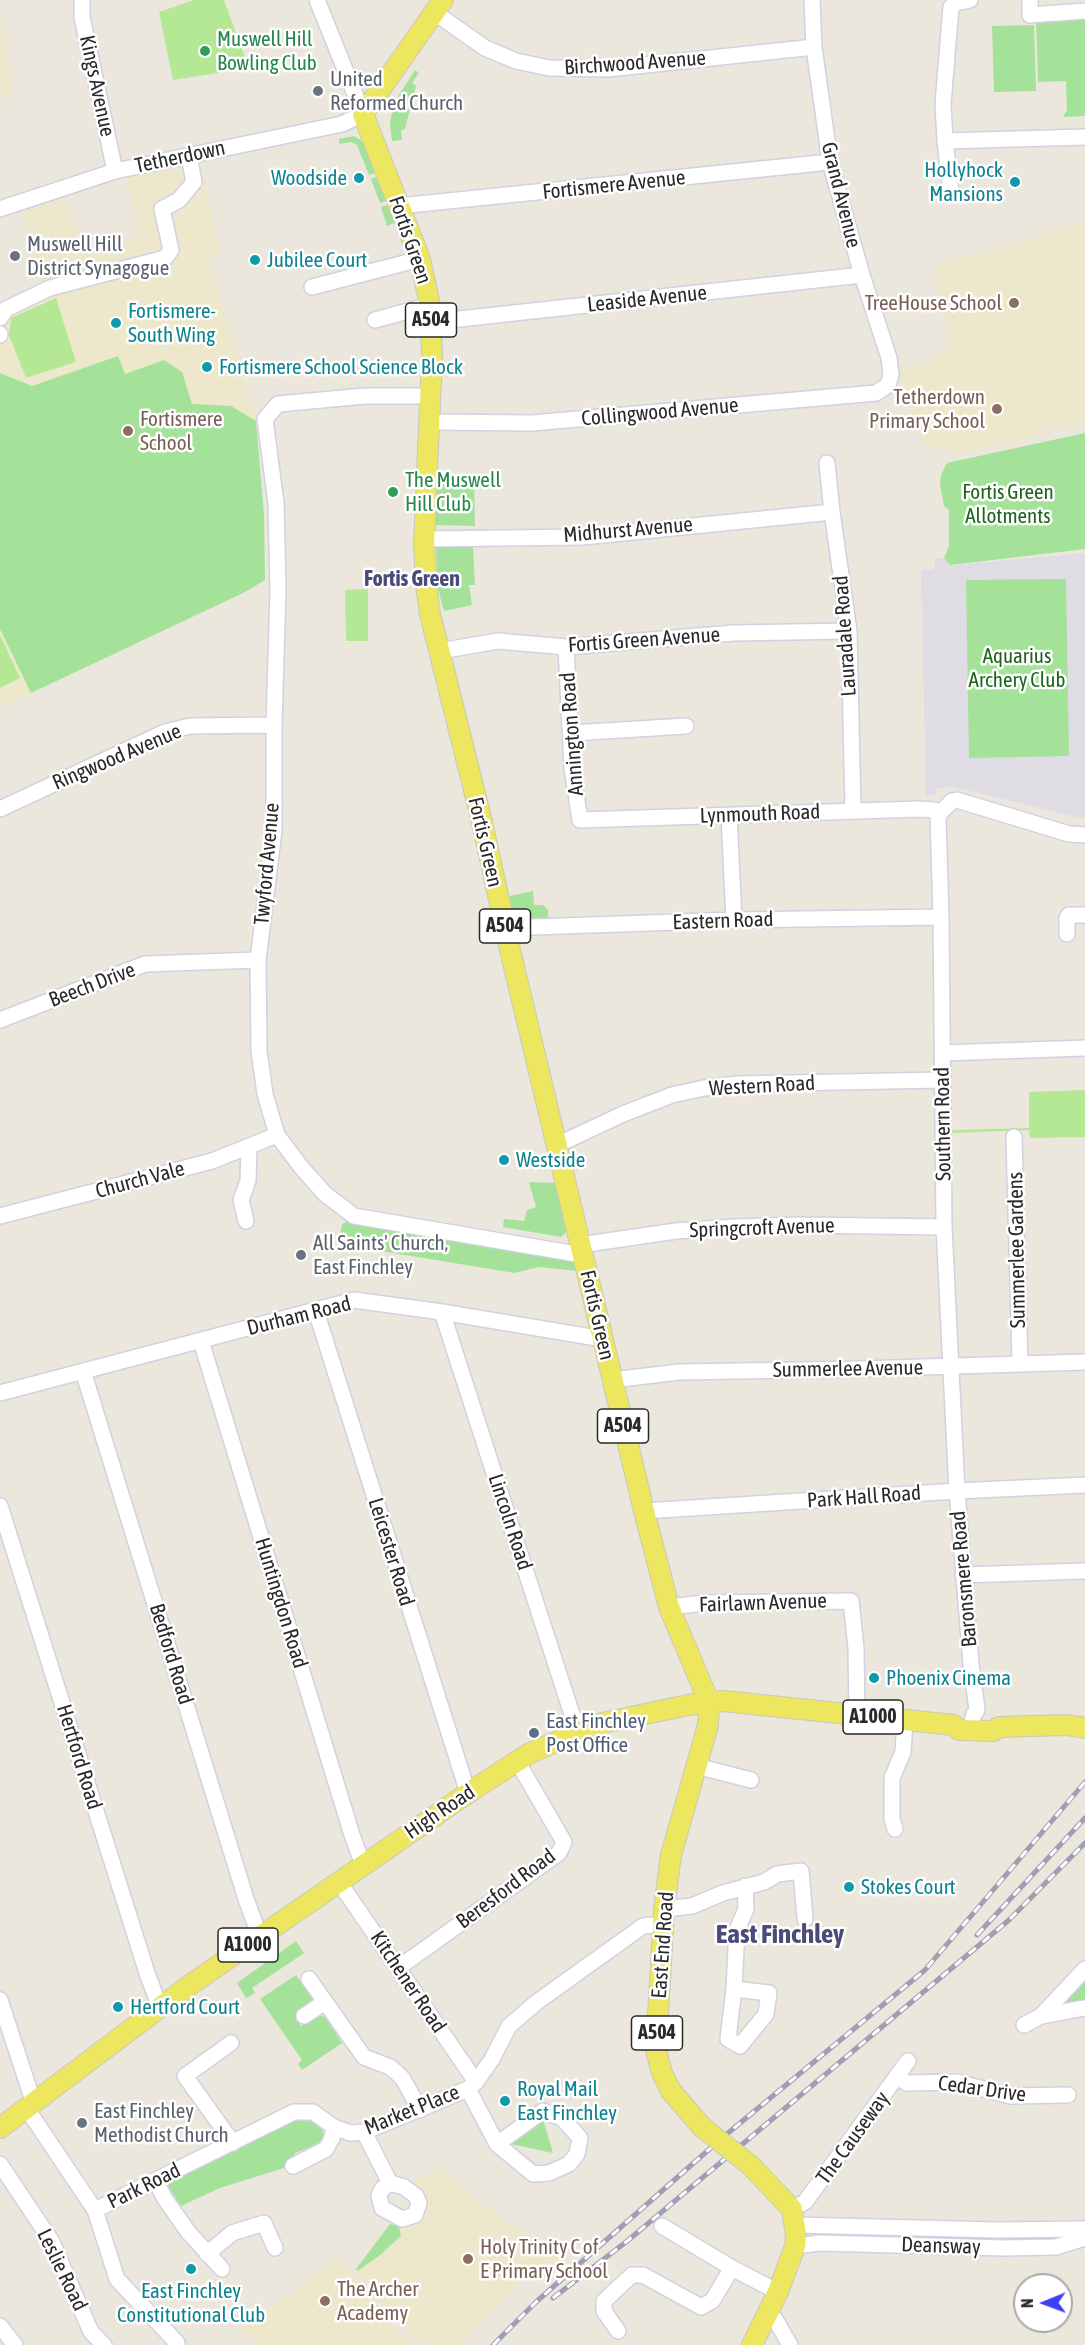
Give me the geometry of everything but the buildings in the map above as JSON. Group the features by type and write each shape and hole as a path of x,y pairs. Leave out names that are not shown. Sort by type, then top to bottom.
{"main road":[{"path":"363,114 438,6"},
{"name":"Fortis Green","path":"363,114 420,259 431,313 424,539 429,609 482,822 505,928 644,1511 669,1607 710,1702"},
{"name":"High Road","path":"0,2128 160,2008 468,1793 517,1761 598,1724 710,1702 734,1701 904,1720 968,1719"},
{"name":"East End Road","path":"710,1702 708,1725 671,1855 664,1916 656,2050 662,2073 671,2091 702,2127 750,2165 794,2217"},
{"name":"High Road","path":"968,1719 959,1730 993,1731 999,1727 1079,1724"},
{"path":"752,2345 778,2292 795,2246 794,2217"}],"street":[{"name":"Kings Avenue","path":"82,0 82,17 115,171"},
{"path":"317,0 363,114"},
{"name":"Grand Avenue","path":"812,0 814,47 830,162 862,275 889,358 891,375 888,385"},
{"path":"951,192 943,104 951,7 956,3 970,0"},
{"path":"1030,0 1030,15 1085,11"},
{"name":"Birchwood Avenue","path":"438,6 485,48 516,61 549,68 608,69 814,47"},
{"name":"Tetherdown","path":"0,209 115,171 342,123 363,114"},
{"path":"945,141 1085,137"},
{"path":"0,318 6,309 50,288 165,258 171,250 162,209 179,200 194,182 189,156"},
{"name":"Fortismere Avenue","path":"399,207 830,162"},
{"path":"312,287 420,259"},
{"name":"Leaside Avenue","path":"375,320 431,313 862,275"},
{"name":"Collingwood Avenue","path":"429,422 532,423 876,393 888,385"},
{"name":"Twyford Avenue","path":"430,396 364,396 278,404 265,419 276,503 278,642 274,725 274,830 258,960 259,1051 265,1094 278,1135 301,1167 325,1194 354,1216 581,1250"},
{"name":"Lauradale Road","path":"827,463 849,631 853,810"},
{"name":"Midhurst Avenue","path":"424,539 583,537 832,512"},
{"name":"Fortis Green Avenue","path":"440,651 498,641 566,647 734,633 849,631"},
{"name":"Annington Road","path":"566,647 572,768 580,820"},
{"name":"Ringwood Avenue","path":"0,809 177,728 206,725 274,725"},
{"path":"572,733 686,726"},
{"path":"938,815 952,801 957,800 1069,834 1085,835"},
{"name":"Lynmouth Road","path":"580,820 853,810 929,809 934,810 938,815"},
{"path":"729,815 734,920"},
{"name":"Southern Road","path":"938,815 944,1227 955,1433"},
{"path":"1067,934 1069,915 1085,915"},
{"name":"Eastern Road","path":"505,928 734,920 941,917"},
{"name":"Beech Drive","path":"0,1020 145,964 258,960"},
{"path":"942,1053 1085,1048"},
{"name":"Western Road","path":"557,1145 623,1114 672,1095 704,1088 738,1084 942,1080"},
{"name":"Church Vale","path":"0,1216 212,1161 278,1135"},
{"name":"Summerlee Gardens","path":"1014,1137 1020,1363"},
{"path":"246,1221 241,1200 248,1180 249,1147"},
{"name":"Springcroft Avenue","path":"581,1250 675,1231 735,1227 801,1225 944,1227"},
{"name":"Durham Road","path":"0,1393 354,1300 603,1339"},
{"name":"Leicester Road","path":"316,1311 468,1793"},
{"name":"Lincoln Road","path":"442,1312 578,1733"},
{"name":"Huntingdon Road","path":"201,1341 363,1865"},
{"name":"Summerlee Avenue","path":"612,1380 679,1372 1085,1362"},
{"name":"Bedford Road","path":"83,1371 246,1899 260,1937"},
{"name":"Baronsmere Road","path":"955,1433 968,1719"},
{"name":"Park Hall Road","path":"644,1511 1085,1485"},
{"name":"Hertford Road","path":"0,1506 160,2008"},
{"path":"963,1575 1085,1571"},
{"name":"Fairlawn Avenue","path":"669,1607 705,1604 851,1601 856,1648 857,1715"},
{"path":"895,1829 892,1819 892,1778 903,1752 904,1720"},
{"name":"Beresford Road","path":"398,1968 559,1853 564,1842 517,1761"},
{"path":"696,1766 750,1780"},
{"name":"Market Place","path":"293,2166 326,2149 332,2138 334,2127 350,2133 364,2132 472,2086 492,2059 508,2026 537,2002 643,1926 681,1909 764,1881 777,1874 801,1871 805,1919"},
{"name":"Kitchener Road","path":"339,1882 398,1968 472,2086 497,2144"},
{"path":"734,1989 737,1930 746,1909 745,1886"},
{"path":"1041,2016 1085,1969"},
{"path":"309,1979 364,2057 390,2067 403,2079 420,2110"},
{"name":"Park Road","path":"0,2000 30,2107 95,2210 294,2112 313,2112 334,2127"},
{"path":"304,2016 325,2002"},
{"path":"1024,2025 1041,2016 1085,2008"},
{"path":"231,2043 185,2076 233,2143"},
{"name":"The Causeway","path":"794,2217 856,2130 898,2078 908,2061"},
{"name":"Cedar Drive","path":"898,2078 907,2083 957,2082 1010,2096 1068,2095"},
{"path":"543,2111 562,2118 580,2138 577,2154 569,2164 549,2173 533,2174 497,2144 543,2111"},
{"path":"364,2132 390,2183"},
{"name":"Leslie Road","path":"0,2164 52,2242 91,2332 104,2345"},
{"path":"156,2181 165,2199 207,2254 222,2269"},
{"path":"95,2210 117,2279 177,2343"},
{"name":"Deansway","path":"794,2217 997,2230 1085,2229"},
{"path":"207,2254 232,2233 264,2223 275,2248"},
{"path":"662,2226 732,2268 778,2292"},
{"name":"Deansway","path":"795,2246 835,2243 1056,2247 1085,2238"},
{"path":"618,2331 604,2311 604,2301 632,2275 643,2275 701,2307 712,2301 732,2268"},
{"path":"768,2314 774,2319 790,2345"},
{"path":"0,2326 15,2345"}],"shaded area":[{"path":"4,17 12,95 0,99 0,18"},
{"name":"Fortismere School","path":"199,153 221,256 209,259 256,421 264,515 265,580 243,593 0,707 0,301 40,284 20,202 62,188 85,253 139,237 124,169"},
{"path":"1085,223 1085,423 1056,431 1052,427 1044,429 1043,435 1002,442 997,446 954,455 939,448 931,449 929,442 923,444 904,395 905,391 896,373 935,359 953,343 932,266"},
{"path":"1085,553 1085,819 950,786 936,789 935,795 926,795 921,570 934,570 935,558 944,558 951,565"},
{"name":"Holy Trinity C of E Primary School","path":"440,2168 501,2219 568,2263 534,2269 461,2345 423,2345 405,2331 357,2271 379,2256 400,2236 399,2227 419,2223 427,2209 426,2199 415,2182"},
{"name":"The Archer Academy","path":"339,2258 390,2322 413,2345 260,2345 240,2330"}],"green space":[{"name":"Muswell Hill Bowling Club","path":"194,0 224,0 249,68 173,80 159,12"},
{"path":"1085,15 1085,116 1063,117 1067,110 1066,81 1038,82 1036,18"},
{"path":"1034,25 1036,91 994,92 992,26"},
{"path":"415,70 419,73 412,83 416,86 411,105 395,101"},
{"path":"393,105 410,109 405,129 401,130 402,140 392,141 390,124"},
{"path":"354,136 362,141 375,173 369,175 357,145 351,142 339,144 339,139"},
{"path":"376,177 386,201 380,203 371,179"},
{"path":"388,205 394,223 387,226 381,207"},
{"path":"56,298 76,362 26,378 9,335 11,318"},
{"name":"Fortismere School","path":"118,356 125,374 164,360 182,372 192,404 231,406 256,421 264,515 265,580 243,593 31,693 0,629 0,373 32,386"},
{"name":"Fortis Green Allotments","path":"1085,433 1085,549 950,565 944,558 949,546 949,510 944,506 940,484 941,475 947,463"},
{"path":"427,477 474,480 475,526 435,525"},
{"path":"436,547 473,547 475,585 469,585 472,605 444,611 437,585"},
{"name":"Aquarius Archery Club","path":"1066,579 1069,756 969,758 966,580"},
{"path":"368,589 368,641 346,641 345,590"},
{"path":"0,635 20,678 0,688"},
{"path":"533,891 534,905 543,905 548,910 548,918 511,919 506,897"},
{"path":"1085,1090 1085,1137 1030,1138 1029,1130 952,1133 952,1130 1029,1128 1029,1092"},
{"path":"529,1182 557,1183 568,1230 561,1237 503,1227 504,1219 524,1221 527,1210 536,1207"},
{"path":"354,1216 582,1255 587,1272 538,1267 515,1273 338,1244 342,1225"},
{"path":"296,1941 304,1953 252,1988 255,1993 246,1998 237,1983"},
{"path":"1085,1974 1085,2004 1065,2008 1058,2002"},
{"path":"296,1975 313,1999 312,2007 297,2021 301,2026 318,2015 325,2017 342,2043 302,2070 298,2064 302,2060 260,1999"},
{"path":"542,2116 553,2153 506,2143"},
{"path":"293,2120 314,2122 321,2126 324,2135 322,2141 295,2153 287,2167 220,2188 181,2206 168,2186 169,2181"},
{"path":"390,2224 399,2227 401,2236 379,2256 357,2271 356,2269"},
{"path":"842,2233 1064,2233 1069,2239 1002,2243 840,2237"}],"railway":[{"path":"493,2345 536,2302 722,2138 925,1970 1085,1782"},
{"path":"977,1935 1085,1818"},
{"path":"553,2298 626,2242 1009,1920 1085,1843"}],"place":[{"name":"Muswell Hill Bowling Club","path":"205,51"},
{"name":"United Reformed Church","path":"318,91"},
{"name":"Woodside","path":"359,178"},
{"name":"Hollyhock Mansions","path":"1015,182"},
{"name":"Muswell Hill District Synagogue","path":"15,256"},
{"name":"Jubilee Court","path":"255,260"},
{"name":"TreeHouse School","path":"1014,303"},
{"name":"Fortismere- South Wing","path":"116,323"},
{"name":"Fortismere School Science Block","path":"207,367"},
{"name":"Tetherdown Primary School","path":"997,409"},
{"name":"Fortismere School","path":"128,431"},
{"name":"The Muswell Hill Club","path":"393,492"},
{"name":"Westside","path":"504,1160"},
{"name":"All Saints' Church, East Finchley","path":"301,1255"},
{"name":"Phoenix Cinema","path":"874,1678"},
{"name":"East Finchley Post Office","path":"534,1733"},
{"name":"Stokes Court","path":"849,1887"},
{"name":"Hertford Court","path":"118,2007"},
{"name":"Royal Mail East Finchley","path":"505,2101"},
{"name":"East Finchley Methodist Church","path":"82,2123"},
{"name":"Holy Trinity C of E Primary School","path":"468,2259"},
{"name":"East Finchley Constitutional Club","path":"191,2269"},
{"name":"The Archer Academy","path":"325,2301"}],"district":[{"name":"Fortis Green","path":"412,579"},
{"name":"East Finchley","path":"780,1934"}]}
